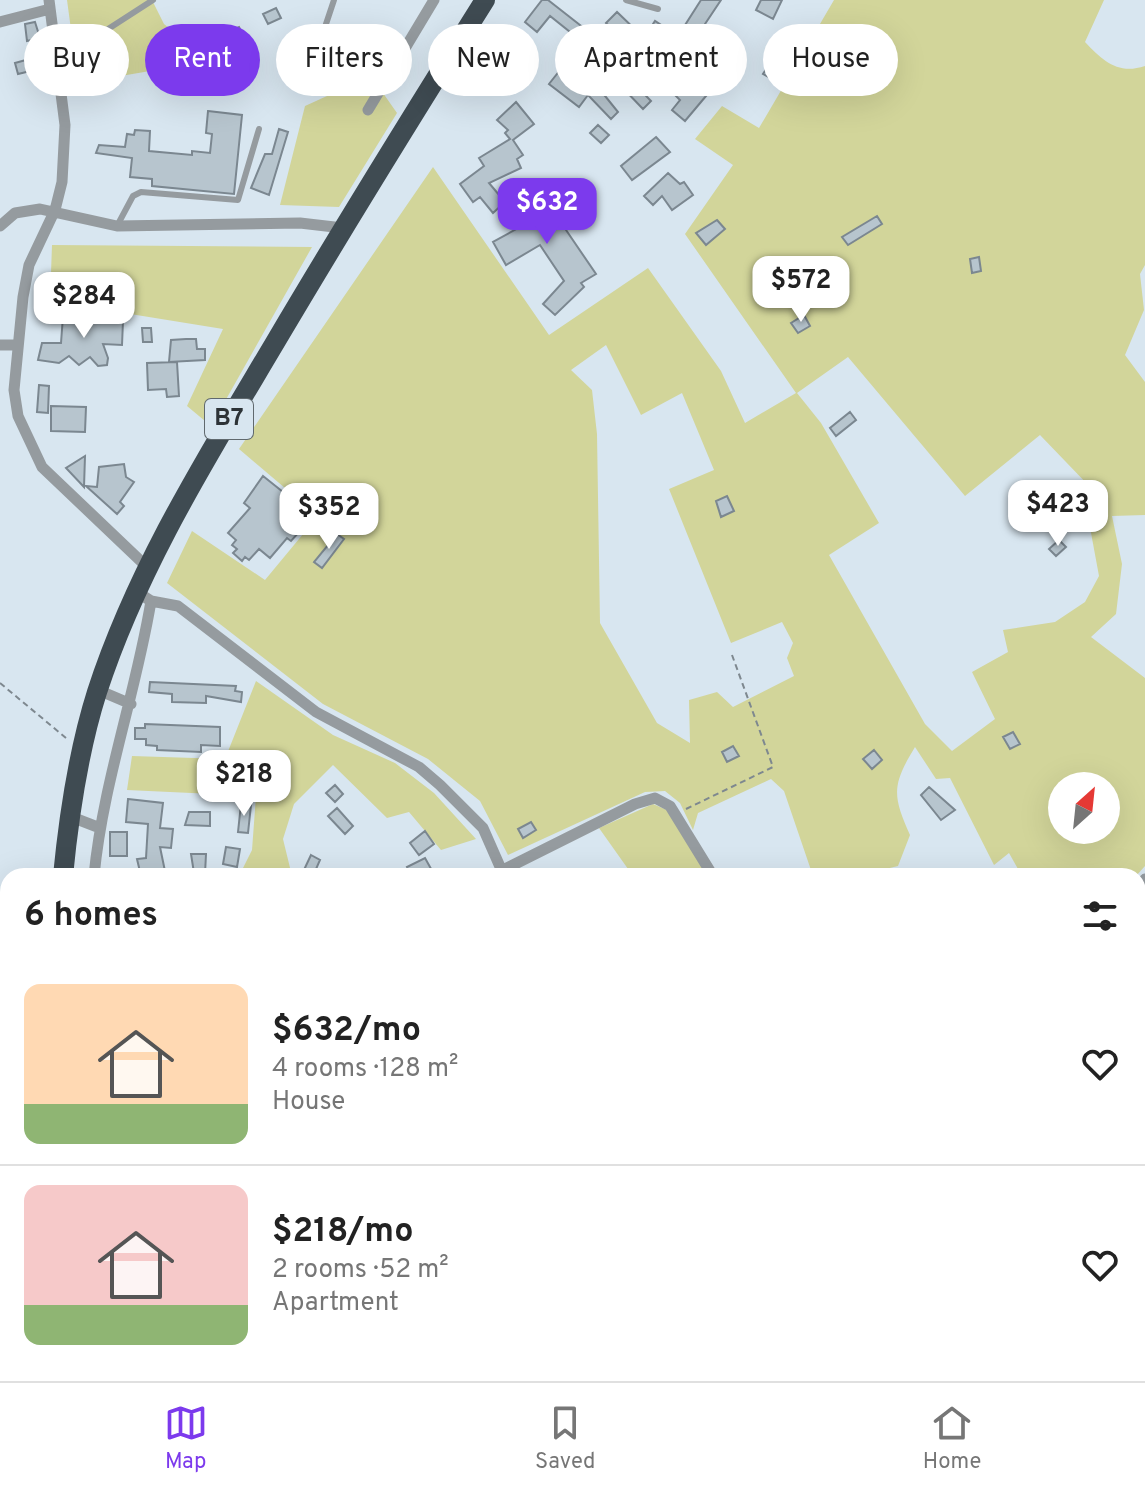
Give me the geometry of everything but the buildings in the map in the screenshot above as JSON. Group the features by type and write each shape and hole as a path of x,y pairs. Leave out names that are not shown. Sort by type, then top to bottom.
{"highway":[{"name":"B7","path":"64,868 69,816 98,690 144,596 147,567 189,486 343,228 485,0"}],"street":[{"path":"368,110 434,0"},
{"path":"0,22 50,4 53,24"},
{"path":"62,96 65,125 62,182 55,210 29,265 17,345 14,390 18,416 32,450 57,483 147,567"},
{"path":"0,226 8,218 27,210 55,210 117,226 300,223 343,228"},
{"path":"0,345 17,345"},
{"path":"95,868 100,828 131,704 144,596 178,606 316,712 419,767 483,828 495,868"},
{"path":"98,690 131,704"},
{"path":"504,868 655,798 665,802 675,815 708,868"},
{"path":"69,816 100,828"}],"lane":[{"path":"116,24 153,0"},
{"path":"326,24 334,0"},
{"path":"626,0 658,9"},
{"path":"117,226 133,196 141,192 238,200 259,129"}],"path":[{"path":"675,815 773,767 732,655"},
{"path":"0,683 60,735 84,744"}],"green space":[{"path":"67,0 152,0 164,24 145,24 145,72 129,75 129,24 70,24"},
{"path":"834,0 1104,0 1085,42 1098,55 1119,67 1145,66 1145,265 1140,274 1144,310 1125,355 1145,382 1145,515 1112,516 1122,564 1116,614 1091,637 1145,678 1143,868 1017,868 1009,853 994,865 950,778 936,779 915,747 902,771 897,790 900,810 910,835 898,866 810,868 784,791 771,779 698,813 693,830 680,803 665,791 645,792 508,855 480,801 428,759 323,704 167,583 192,531 265,580 318,516 239,449 433,167 549,335 648,268 721,371 745,423 796,393 685,234 733,165 695,139 722,106 759,128 778,96 898,96 898,24 820,24","holes":["606,345 641,415 682,393 714,470 669,489 731,643 782,622 793,643 787,658 794,676 733,707 717,692 689,700 690,743 657,723 600,623 597,434 592,390 571,370","848,357 965,496 1040,435 1091,488 1089,522 1099,576 1085,602 1055,622 1003,630 1008,652 972,672 995,719 952,751 925,724 829,555 879,523 821,423 797,393"]},
{"path":"327,96 385,96 397,113 339,207 280,205 305,106"},
{"path":"52,245 312,247 211,426 187,406 223,329 50,301"},
{"path":"256,681 333,735 395,763 434,793 476,839 441,850 409,812 387,818 333,765 294,804 283,839 290,868 243,868 252,850 256,796 127,790 132,756 225,759"},
{"path":"653,804 667,810 705,868 627,868 599,828"}]}
